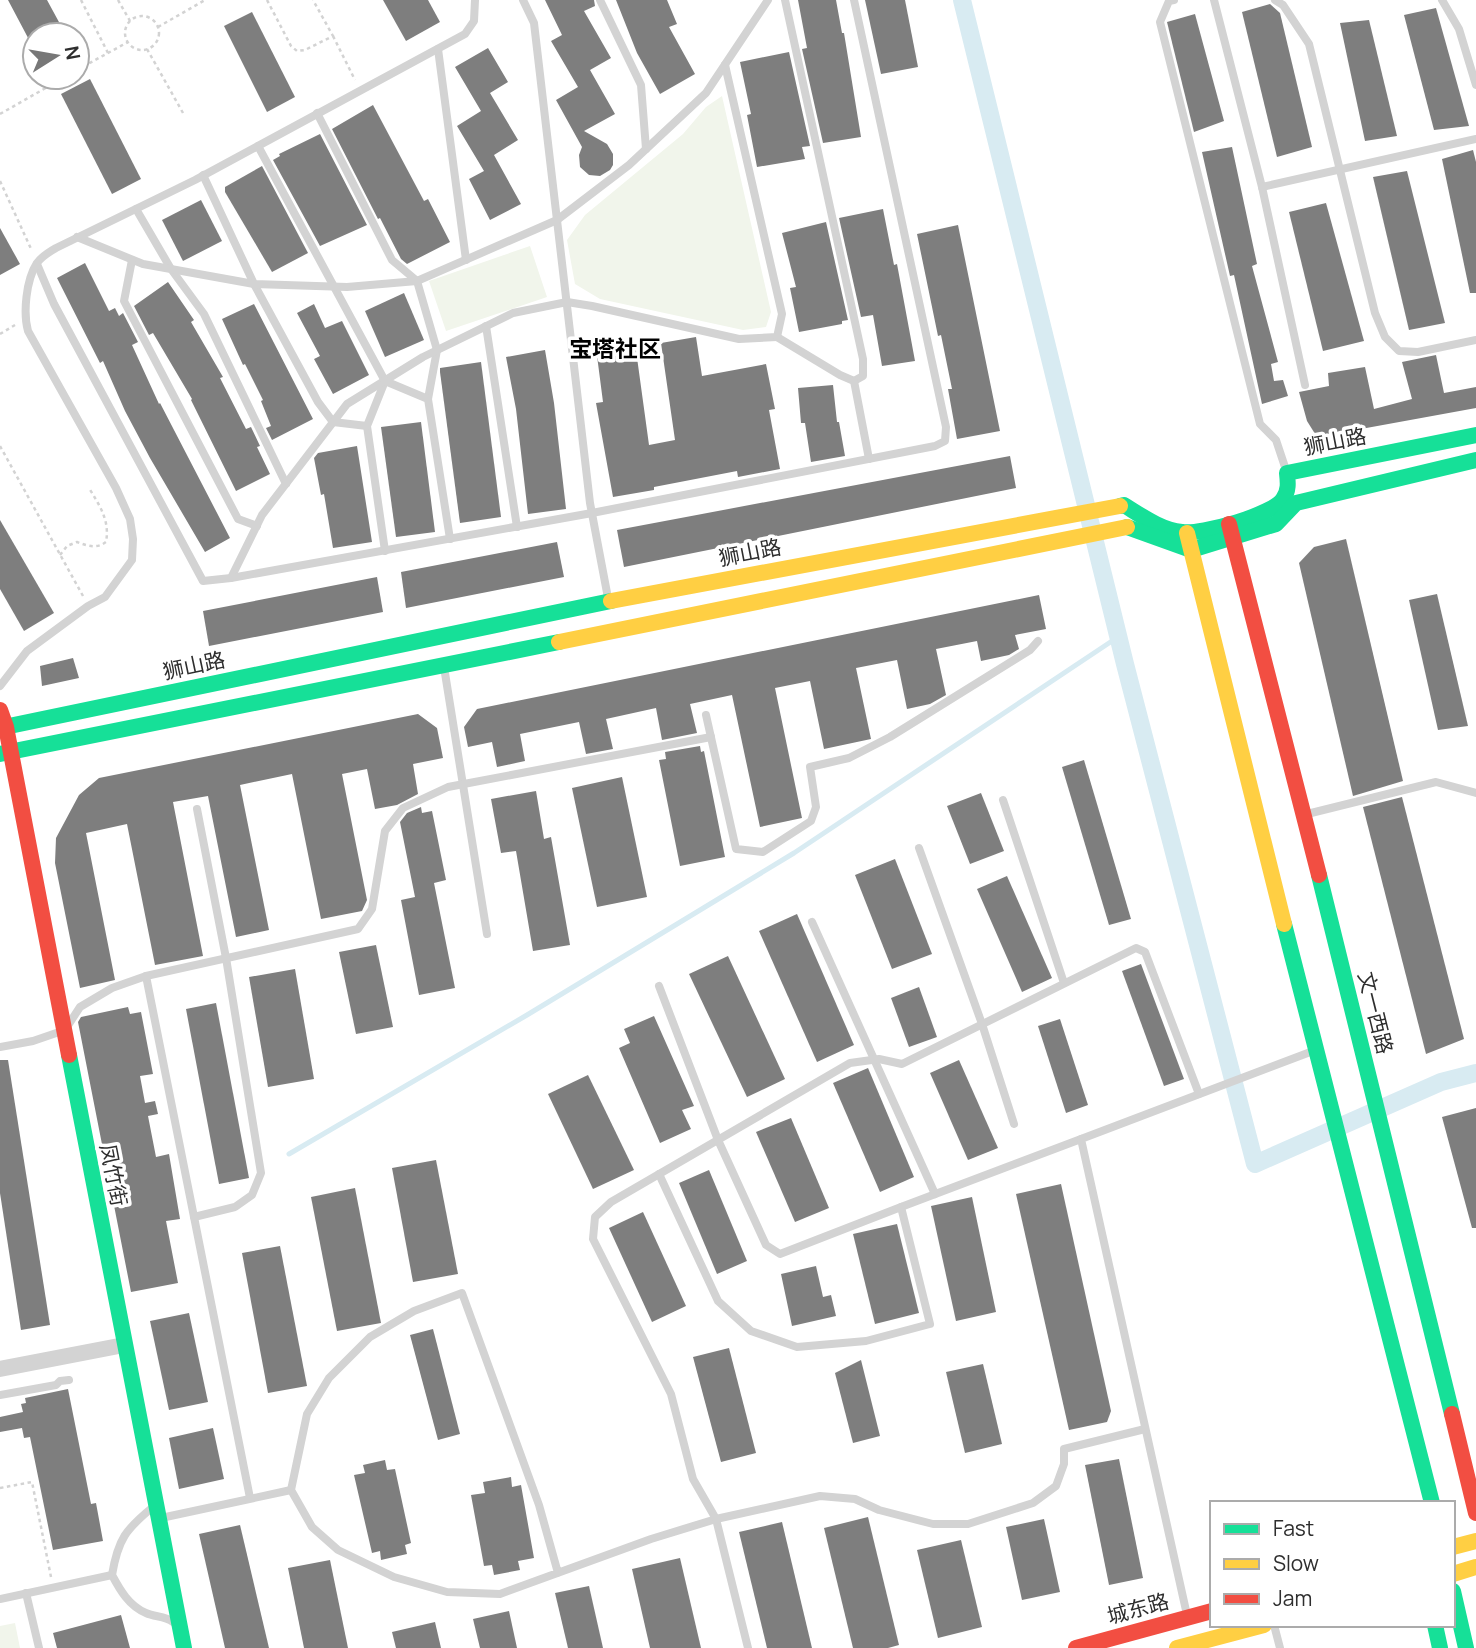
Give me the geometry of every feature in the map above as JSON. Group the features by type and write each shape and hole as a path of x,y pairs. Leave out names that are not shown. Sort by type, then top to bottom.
{"main road":[{"name":"狮山路","path":"1191,550 1280,504 1288,491 1287,473 1476,435"},
{"name":"狮山路","path":"3,728 609,601 1124,505 1162,526 1187,533 1231,531 1276,524 1296,503 1476,460"},
{"path":"5,753 1129,527 1191,550"},
{"name":"文一西路","path":"1231,531 1476,1513"},
{"path":"1187,533 1344,1165 1431,1501"},
{"name":"凤竹街","path":"0,710 5,753 65,1030 184,1648"},
{"path":"1455,1546 1476,1541"},
{"path":"1455,1573 1476,1567"},
{"path":"1455,1600 1466,1648"},
{"name":"城东路","path":"1076,1648 1210,1612"},
{"path":"1177,1648 1256,1627"},
{"path":"1435,1627 1440,1648"}],"street":[{"path":"0,1369 124,1345"}],"lane":[{"path":"0,686 27,650 88,606 105,597 132,560 130,519 116,488 24,319 32,275 37,264 46,254 204,175 465,34 474,21 475,0"},
{"path":"523,0 534,23 592,513 609,601"},
{"path":"600,0 640,85 646,149"},
{"path":"78,237 132,260 254,284 334,287 417,281 557,220 646,149 706,93 768,0"},
{"path":"785,0 863,359 863,376 855,381"},
{"path":"37,264 54,304 204,581 517,527 935,446 945,441 946,427 854,0"},
{"path":"1174,0 1169,1 1160,22 1260,425 1276,440 1287,473"},
{"path":"1214,0 1262,187 1304,385"},
{"path":"1294,0 1279,2 1308,44 1375,313 1385,337 1399,351 1418,352 1476,340"},
{"path":"1442,0 1459,29 1476,85"},
{"path":"438,49 466,260"},
{"path":"725,65 782,314 777,337"},
{"path":"317,113 392,260 417,281 437,350 428,399 450,539"},
{"path":"1262,187 1476,139"},
{"path":"258,146 385,381 428,399"},
{"path":"204,175 254,284 318,402 333,422 367,426"},
{"path":"136,209 171,269 204,314 286,484"},
{"path":"132,260 124,301 238,519 257,526"},
{"path":"231,578 262,515 347,404 437,350 513,313 567,302 739,340 777,337 840,375 855,381"},
{"path":"486,327 517,527"},
{"path":"385,381 367,426 386,551"},
{"path":"855,381 869,459"},
{"path":"706,715 736,849 763,852 811,821 816,807 810,767 849,758 890,737 1030,650 1038,641"},
{"path":"444,665 487,934"},
{"path":"0,1047 33,1041 65,1030 80,1007 112,988 146,976 358,929 372,909 385,831 403,808 448,787 711,737"},
{"path":"1304,815 1436,782 1476,793"},
{"path":"1003,800 1064,983"},
{"path":"194,1217 235,1207 252,1195 261,1173 226,958 197,809"},
{"path":"919,848 982,1024 1014,1124"},
{"path":"812,922 935,1194"},
{"path":"748,1648 716,1519 693,1479 671,1394 593,1239 595,1217 611,1202 850,1063 875,1059 902,1064 1136,948 1145,952 1199,1094"},
{"path":"146,976 250,1498"},
{"path":"659,986 718,1140 766,1245 780,1254 1316,1051"},
{"path":"1080,1139 1187,1618"},
{"path":"659,1174 718,1301 751,1331 797,1347 866,1341 930,1324 901,1207"},
{"path":"558,1573 540,1505 462,1293 414,1311 370,1338 329,1378 307,1414 291,1490 312,1528 338,1550 394,1577 447,1592 500,1594 558,1573 651,1539 716,1519 820,1496 855,1499 878,1510 933,1524 968,1524 1033,1503 1056,1486 1064,1464 1064,1449 1145,1429"},
{"path":"0,1395 56,1385 60,1381 69,1380"},
{"path":"180,1628 170,1619 145,1613 124,1597 111,1575 121,1537 134,1522 157,1512 291,1490"},
{"path":"0,1598 111,1575"},
{"path":"26,1593 39,1648"},
{"path":"1275,1627 1280,1648"}],"path":[{"path":"81,0 108,53"},
{"path":"118,0 130,22"},
{"path":"158,27 205,0"},
{"path":"267,0 297,51 305,50 333,36"},
{"path":"313,0 359,90"},
{"path":"145,17 158,27 156,43 148,49 136,49 128,42 126,32 130,22 145,17"},
{"path":"91,63 128,42"},
{"path":"148,49 183,113"},
{"path":"0,114 40,91"},
{"path":"0,181 37,264"},
{"path":"0,334 24,319"},
{"path":"0,446 88,606"},
{"path":"60,555 67,546 77,542 89,547 101,546 106,542 108,528 103,511 89,488"},
{"path":"0,1488 32,1482 54,1587"}],"shaded area":[{"path":"722,96 771,312 766,327 743,330 600,299 575,284 567,240 585,215 683,134 706,107"},
{"path":"530,246 547,297 446,331 429,281"},
{"path":"15,1623 20,1648 0,1648 0,1626"}],"building":[{"path":"8,0 47,0 58,21 21,21 21,25"},
{"path":"383,0 428,0 440,22 406,41"},
{"path":"545,0 594,0 595,6 584,11 611,58 590,70 615,114 584,131 607,144 613,154 613,165 600,176 589,175 580,167 579,155 582,147 556,100 578,87 551,41 562,35"},
{"path":"616,0 667,0 677,24 669,27 695,74 660,94 637,53"},
{"path":"798,0 836,0 861,137 823,143 802,49 807,48"},
{"path":"865,0 905,0 918,67 881,74"},
{"path":"1270,4 1280,13 1312,147 1277,157 1242,12"},
{"path":"1436,8 1469,126 1434,130 1404,15"},
{"path":"252,12 295,97 267,112 224,26"},
{"path":"1195,14 1224,121 1194,132 1167,22"},
{"path":"1369,20 1397,136 1365,141 1340,23"},
{"path":"488,48 508,82 490,93 518,140 494,155 521,204 490,220 469,179 484,171 457,126 481,111 455,67"},
{"path":"789,52 810,146 802,147 805,159 757,167 747,115 751,114 740,62"},
{"path":"91,81 141,179 112,194 61,94 67,91 91,91"},
{"path":"373,105 424,201 428,199 450,242 407,264 401,259 380,218 378,219 332,129"},
{"path":"320,134 367,225 320,246 273,160 280,156 279,154"},
{"path":"1232,147 1257,264 1252,266 1278,362 1271,364 1274,381 1283,380 1288,396 1262,404 1234,275 1230,276 1202,152"},
{"path":"1473,150 1476,162 1476,293 1470,293 1442,159"},
{"path":"262,166 308,253 272,272 225,192 225,187"},
{"path":"1407,171 1445,323 1409,330 1373,177"},
{"path":"201,200 222,241 183,261 162,220"},
{"path":"1326,203 1364,341 1323,351 1289,212"},
{"path":"883,209 894,265 897,264 915,361 882,366 873,315 861,317 839,218"},
{"path":"826,222 848,320 842,321 842,324 799,332 790,288 796,287 782,233"},
{"path":"958,225 1000,431 957,439 948,389 952,389 917,234"},
{"path":"0,228 20,264 0,275"},
{"path":"85,263 109,311 115,308 119,316 123,313 138,342 132,345 159,404 230,538 205,552 150,458 103,361 100,363 57,278"},
{"path":"168,282 194,320 191,322 223,377 220,378 246,429 251,427 270,474 236,491 192,399 153,333 149,335 134,306"},
{"path":"404,293 424,340 385,357 365,311"},
{"path":"254,304 313,419 272,440 266,428 271,426 261,401 263,400 222,319"},
{"path":"314,304 325,328 342,321 369,375 333,394 314,359 320,356 297,313"},
{"path":"696,337 702,376 766,364 775,409 769,410 780,469 738,477 737,471 613,497 596,403 603,402 596,348 635,343 649,445 675,440 661,343"},
{"path":"545,350 566,509 528,514 516,409 506,357"},
{"path":"1436,355 1444,393 1476,387 1476,408 1317,437 1307,421 1299,392 1329,386 1328,373 1365,367 1374,409 1412,399 1402,362"},
{"path":"481,362 501,517 460,523 440,368"},
{"path":"833,385 837,422 845,456 811,462 805,423 801,423 798,388"},
{"path":"421,422 435,532 396,537 381,427"},
{"path":"357,446 372,542 333,548 324,494 321,495 314,458 318,453"},
{"path":"1010,456 1016,488 624,567 617,530"},
{"path":"0,520 54,613 24,631 0,589"},
{"path":"1346,539 1403,781 1353,796 1299,563 1314,547"},
{"path":"557,542 564,577 406,608 401,572"},
{"path":"377,577 383,612 209,646 203,611"},
{"path":"1437,594 1468,726 1438,730 1409,600"},
{"path":"1039,595 1046,629 1015,635 1019,649 1009,655 981,661 977,641 936,649 946,695 930,704 907,709 897,660 856,668 871,739 824,749 810,681 775,688 802,818 760,827 732,695 690,704 697,733 662,740 656,708 606,719 613,749 586,754 579,722 520,734 525,761 497,767 492,742 468,747 464,727 477,709"},
{"path":"73,658 79,678 42,686 40,666"},
{"path":"418,714 437,728 443,758 413,764 418,794 397,805 375,809 367,769 342,774 367,900 362,911 321,919 292,774 240,785 269,930 236,937 208,796 173,802 203,956 155,965 127,824 86,833 115,980 80,988 55,863 56,838 79,795 99,778"},
{"path":"700,746 701,752 704,751 725,857 680,866 659,760 666,759 665,752"},
{"path":"1084,760 1131,919 1109,925 1062,767"},
{"path":"622,777 647,897 597,907 572,788"},
{"path":"536,791 544,839 551,837 570,945 533,951 516,851 501,853 491,799"},
{"path":"981,793 1004,851 970,864 947,806"},
{"path":"1402,797 1464,1039 1426,1054 1363,807"},
{"path":"421,807 422,813 432,811 446,880 434,883 455,988 419,995 401,900 415,897 400,822 407,813"},
{"path":"895,859 932,954 892,969 855,875"},
{"path":"1007,876 1052,978 1022,992 977,889"},
{"path":"797,914 854,1045 817,1062 759,931"},
{"path":"376,945 393,1027 356,1034 339,952"},
{"path":"728,956 785,1079 747,1097 689,974"},
{"path":"1141,964 1184,1079 1164,1086 1122,971"},
{"path":"295,969 314,1079 268,1087 249,977"},
{"path":"919,987 937,1037 909,1047 891,998"},
{"path":"216,1003 249,1178 219,1184 186,1009"},
{"path":"128,1007 130,1014 141,1012 153,1074 140,1076 145,1103 155,1101 158,1114 148,1116 156,1157 169,1154 180,1219 166,1221 178,1283 131,1292 78,1022 81,1017"},
{"path":"654,1016 694,1106 682,1110 691,1129 660,1143 619,1048 630,1043 624,1029"},
{"path":"1060,1019 1088,1105 1066,1113 1038,1026"},
{"path":"0,1060 8,1060 50,1325 21,1330 0,1193"},
{"path":"959,1060 998,1148 968,1160 930,1073"},
{"path":"868,1068 914,1177 880,1192 833,1083"},
{"path":"588,1075 634,1170 593,1189 548,1094"},
{"path":"1476,1108 1476,1228 1472,1228 1442,1117"},
{"path":"791,1118 829,1208 795,1222 756,1132"},
{"path":"436,1160 458,1274 413,1282 392,1168"},
{"path":"709,1170 747,1261 717,1274 679,1183"},
{"path":"1061,1184 1111,1411 1107,1422 1069,1430 1016,1194"},
{"path":"355,1188 381,1323 337,1331 311,1197"},
{"path":"972,1197 996,1312 956,1321 931,1206"},
{"path":"643,1212 686,1306 652,1322 609,1228"},
{"path":"897,1224 919,1313 875,1324 853,1234"},
{"path":"280,1246 307,1386 268,1393 242,1253"},
{"path":"816,1266 823,1297 831,1295 836,1316 792,1326 781,1274"},
{"path":"189,1313 208,1402 169,1410 150,1321"},
{"path":"433,1329 460,1434 438,1440 410,1335"},
{"path":"729,1348 756,1453 721,1462 693,1357"},
{"path":"861,1360 880,1436 853,1443 835,1373"},
{"path":"983,1364 1002,1444 965,1453 946,1372"},
{"path":"68,1389 91,1504 96,1503 103,1541 53,1550 30,1437 24,1438 22,1428 0,1432 0,1417 23,1412 21,1404 26,1403 25,1398"},
{"path":"213,1428 224,1479 179,1489 169,1438"},
{"path":"1119,1459 1143,1578 1109,1585 1085,1465"},
{"path":"385,1460 387,1470 395,1469 411,1543 405,1545 407,1554 381,1560 380,1551 372,1553 354,1475 365,1473 363,1465"},
{"path":"511,1477 512,1487 521,1485 534,1558 518,1561 520,1570 494,1575 492,1565 484,1566 471,1495 485,1493 483,1482"},
{"path":"868,1517 899,1645 888,1648 853,1648 824,1528"},
{"path":"1044,1519 1060,1592 1022,1600 1006,1527"},
{"path":"782,1522 812,1648 767,1648 739,1532"},
{"path":"240,1525 269,1648 225,1648 199,1534"},
{"path":"961,1540 982,1627 938,1638 917,1550"},
{"path":"680,1558 701,1648 650,1648 632,1569"},
{"path":"330,1560 348,1648 304,1648 288,1568"},
{"path":"589,1586 603,1648 568,1648 555,1593"},
{"path":"509,1611 517,1648 480,1648 473,1619"},
{"path":"121,1615 130,1648 57,1648 53,1633"},
{"path":"435,1622 441,1648 396,1648 392,1632"}],"waterway":[{"path":"962,0 1125,664 1255,1164 1441,1082 1476,1073"},
{"path":"289,1154 527,1015 794,853 1118,637"}],"traffic: fast":[{"path":"1120,506 1124,505 1152,522 1174,531 1204,530 1236,523 1277,505 1286,493 1287,473 1476,435"},
{"path":"1127,527 1191,550 1276,524 1296,503 1476,460"},
{"path":"0,728 611,601"},
{"path":"0,754 559,642"},
{"path":"1319,875 1452,1414"},
{"path":"1284,924 1431,1501"},
{"path":"69,1055 184,1648"},
{"path":"1455,1600 1466,1648"},
{"path":"1435,1627 1440,1648"}],"traffic: slow":[{"path":"611,601 1120,506"},
{"path":"559,642 1127,527"},
{"path":"1187,533 1284,924"},
{"path":"1455,1546 1476,1541"},
{"path":"1455,1573 1476,1567"},
{"path":"1177,1648 1256,1627"}],"traffic: jam":[{"path":"1229,524 1319,875"},
{"path":"0,710 6,727 69,1055"},
{"path":"1452,1414 1476,1513"},
{"path":"1076,1648 1210,1612"}],"district":[{"name":"宝塔社区","path":"615,349"}]}
